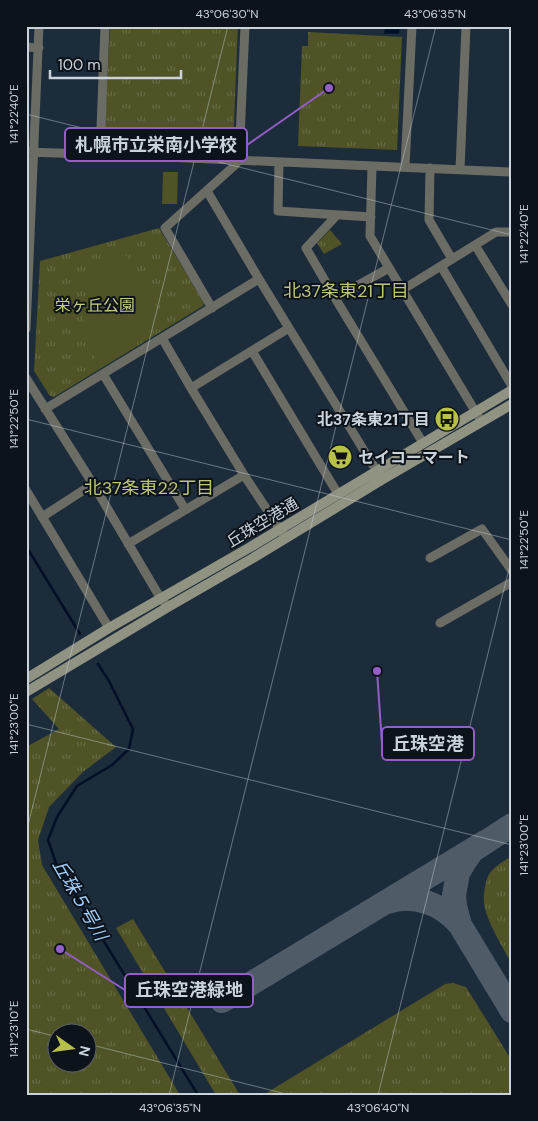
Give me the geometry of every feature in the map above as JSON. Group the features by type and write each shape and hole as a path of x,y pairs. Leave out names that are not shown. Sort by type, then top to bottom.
{"main road":[{"name":"丘珠空港通","path":"26,692 253,558 283,533 338,494 380,475 423,443 512,390"},
{"name":"丘珠空港通","path":"28,674 283,533 380,475 512,404"}],"street":[{"path":"26,329 30,152 40,26"},
{"path":"100,154 105,26"},
{"path":"212,308 164,228 239,160 245,26"},
{"path":"405,167 412,26"},
{"path":"460,169 466,26"},
{"path":"26,47 39,48"},
{"path":"30,152 512,172"},
{"path":"279,162 278,211 371,217"},
{"path":"372,166 370,236 481,422"},
{"path":"430,168 429,220 452,259"},
{"path":"207,191 380,475"},
{"path":"337,215 306,248 423,443"},
{"path":"402,290 496,232 512,232"},
{"path":"475,245 512,305"},
{"path":"441,266 512,386"},
{"path":"335,298 389,268"},
{"path":"46,409 259,279"},
{"path":"191,388 289,328"},
{"path":"162,338 244,475 283,533"},
{"path":"252,352 338,494"},
{"path":"103,374 185,509"},
{"path":"26,378 93,484 161,599 168,607"},
{"path":"128,544 244,475"},
{"path":"42,516 93,484"},
{"path":"26,490 109,628"},
{"path":"430,558 482,529 512,571"},
{"path":"440,623 512,582"}],"green space":[{"path":"110,26 238,26 233,147 227,152 109,147 104,143"},
{"path":"308,32 402,37 397,150 298,146 302,46 308,46"},
{"path":"163,172 178,172 177,204 162,204"},
{"name":"栄ヶ丘公園","path":"159,228 204,303 203,306 54,397 50,396 34,371 40,261"},
{"path":"330,230 342,244 324,254 317,243"},
{"path":"126,255 162,315 159,324 97,361 87,343 83,315 84,301 90,283 98,272 110,261"},
{"path":"49,688 116,747 83,772 49,807 38,840 42,865 180,1095 26,1095 26,747 59,729 32,699"},
{"path":"512,856 512,964 491,925 485,909 484,890 490,873 495,867"},
{"path":"133,919 240,1095 216,1095 116,928"},
{"path":"453,983 466,987 512,1061 512,1095 263,1095 445,984"}],"water":[{"path":"385,26 400,26 399,35 384,34"}],"waterway":[{"name":"丘珠５号川","path":"26,546 80,634"},
{"name":"丘珠５号川","path":"98,664 109,681 133,729 129,749 112,765 77,786 57,817 48,840 56,863 198,1095"}],"taxiway":[{"path":"512,825 472,851 458,873 454,895 460,925 512,1011"},
{"path":"222,1001 485,842"},
{"path":"387,902 407,899 427,902 445,911 460,925"}],"place":[{"name":"札幌市立栄南小学校","path":"329,88"},
{"name":"北37条東21丁目","path":"447,419"},
{"name":"セイコーマート","path":"340,457"},
{"name":"丘珠空港","path":"377,671"},
{"name":"丘珠空港緑地","path":"60,949"}],"district":[{"name":"北37条東21丁目","path":"346,291"},
{"name":"北37条東22丁目","path":"149,488"}]}
